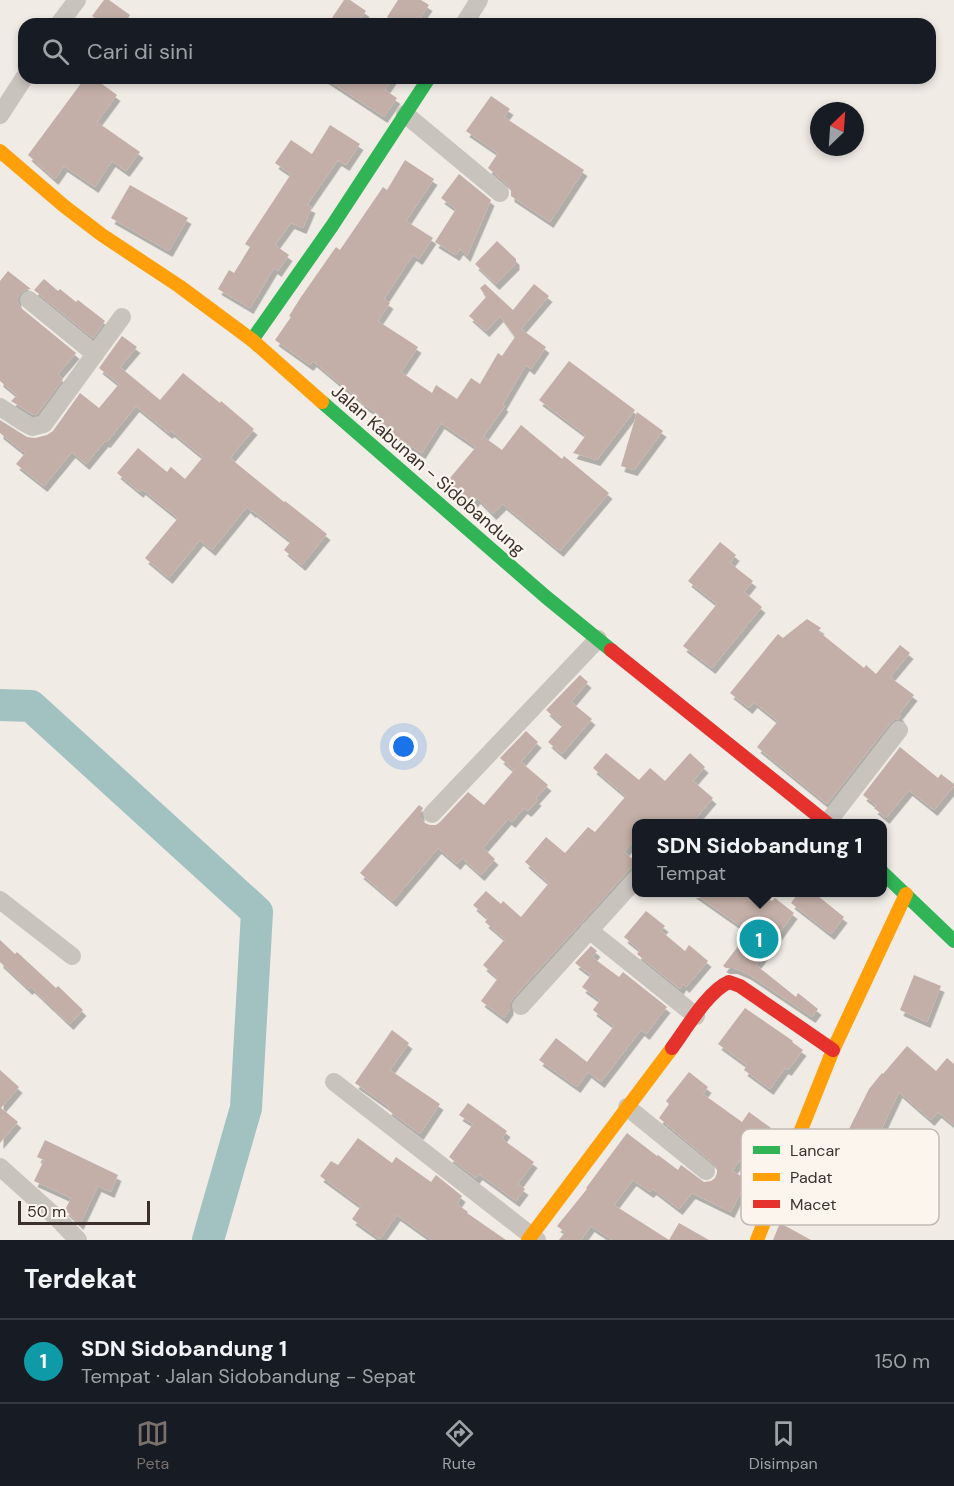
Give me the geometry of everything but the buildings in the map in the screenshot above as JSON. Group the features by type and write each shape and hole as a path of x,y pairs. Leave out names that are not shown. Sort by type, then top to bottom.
{"street":[{"path":"64,18 77,0"},
{"path":"468,18 479,0"},
{"path":"0,115 20,84"},
{"path":"252,340 332,226 425,84"},
{"path":"405,114 500,193"},
{"name":"Jalan Kabunan - Sidobandung","path":"0,151 102,235 179,286 252,340 546,597 822,819"},
{"path":"29,300 95,354"},
{"path":"0,407 32,427 44,424 122,316"},
{"path":"432,814 598,639"},
{"path":"830,819 898,730"},
{"path":"887,877 954,941"},
{"path":"521,1006 632,883"},
{"path":"802,1129 833,1050 906,894"},
{"path":"0,900 72,956"},
{"path":"589,930 696,1016"},
{"path":"334,1082 532,1239 627,1107 712,994 722,985 729,982 740,986 833,1050"},
{"path":"627,1107 706,1171"},
{"path":"0,1167 58,1218 78,1240"},
{"path":"758,1240 764,1225"}],"waterway":[{"path":"0,705 31,706 257,912 246,1108 208,1240"}],"traffic: fast":[{"path":"252,340 332,226 425,84"},
{"path":"322,402 546,597 611,650"},
{"path":"887,877 954,941"}],"traffic: slow":[{"path":"0,151 102,235 179,286 252,340 322,402"},
{"path":"801,1129 833,1050 906,894"},
{"path":"528,1240 672,1048"},
{"path":"757,1240 763,1225"}],"traffic: jam":[{"path":"611,650 822,819"},
{"path":"672,1048 705,1002 729,982 740,986 833,1050"}],"place":[{"name":"SDN Sidobandung 1","path":"759,939"}]}
